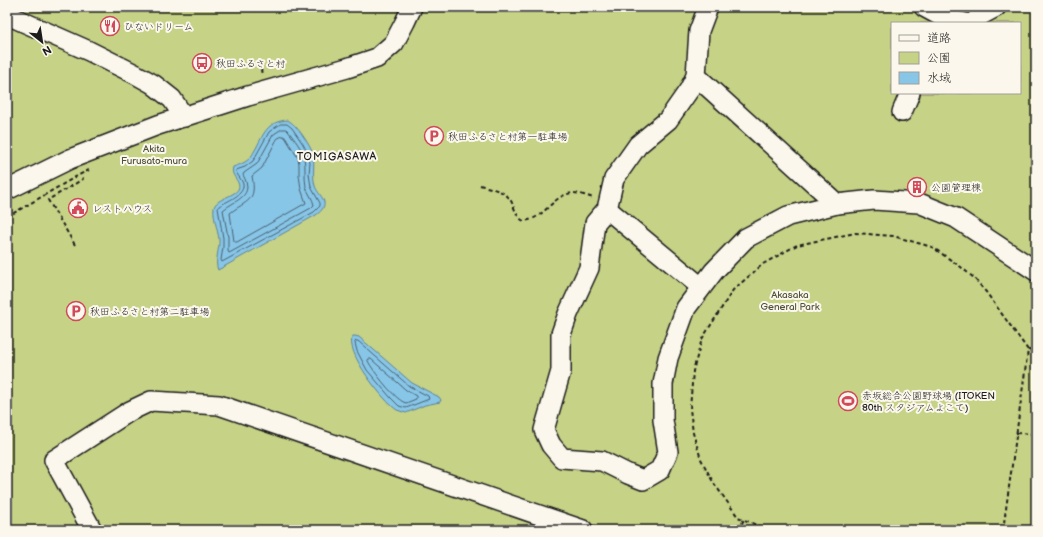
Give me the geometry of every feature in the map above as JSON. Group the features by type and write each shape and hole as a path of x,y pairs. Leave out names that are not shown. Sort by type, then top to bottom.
{"street":[{"path":"7,190 70,159 158,125 248,96 377,58 394,43 412,7"},
{"path":"708,7 699,31 696,76 689,90 668,120 638,145 618,173 614,179 608,205 595,223 589,268 568,314 561,334 561,371 544,430 551,445 562,458 602,461 643,480 660,470 668,452 663,420 663,384 668,358 686,308 714,271 746,238 788,216 837,204 874,200 919,203 956,218 1036,270"},
{"path":"924,7 946,19 961,22"},
{"path":"974,22 981,15 996,7"},
{"path":"7,14 12,18 89,51 153,84 172,100 184,117"},
{"path":"696,76 837,204"},
{"path":"902,112 910,94"},
{"path":"608,205 701,287"},
{"path":"92,530 54,460 130,411 151,401 219,405 583,530"}],"path":[{"path":"7,217 80,174 95,167"},
{"path":"75,245 48,200 84,179 80,174"},
{"path":"480,185 503,193 509,198 518,216 524,221 537,218 553,202 572,193 608,205"},
{"path":"768,530 738,517 713,482 701,459 693,433 690,409 693,371 702,339 733,290 763,264 797,245 855,233 893,236 932,248 961,267 974,278 986,292 1028,350 1004,523 999,530"},
{"path":"1028,350 1036,351"},
{"path":"1016,433 1036,434"},
{"path":"739,530 744,519"}],"green space":[{"path":"7,7 1036,7 1036,530 7,530"}],"water":[{"path":"287,120 294,125 302,135 313,154 314,182 323,200 323,208 316,215 218,270 217,263 219,239 214,216 215,205 220,200 238,190 239,184 233,173 233,167 244,163 250,158 266,130 270,126 274,123"},
{"path":"353,336 359,337 412,383 439,397 441,400 440,402 425,405 406,413 397,410 383,397 366,375 359,363 351,343"}],"place":[{"name":"ひないドリーム","path":"110,26"},
{"name":"秋田ふるさと村","path":"202,63"},
{"name":"秋田ふるさと村第一駐車場","path":"434,136"},
{"name":"公園管理棟","path":"917,187"},
{"name":"レストハウス","path":"78,208"},
{"name":"秋田ふるさと村第二駐車場","path":"76,311"},
{"name":"赤坂総合公園野球場 (ITOKEN 80th スタジアムよこて)","path":"848,401"}],"district":[{"name":"TOMIGASAWA","path":"337,156"}],"park label":[{"name":"Akita Furusato-mura","path":"154,154"},
{"name":"Akasaka General Park","path":"790,300"}]}
